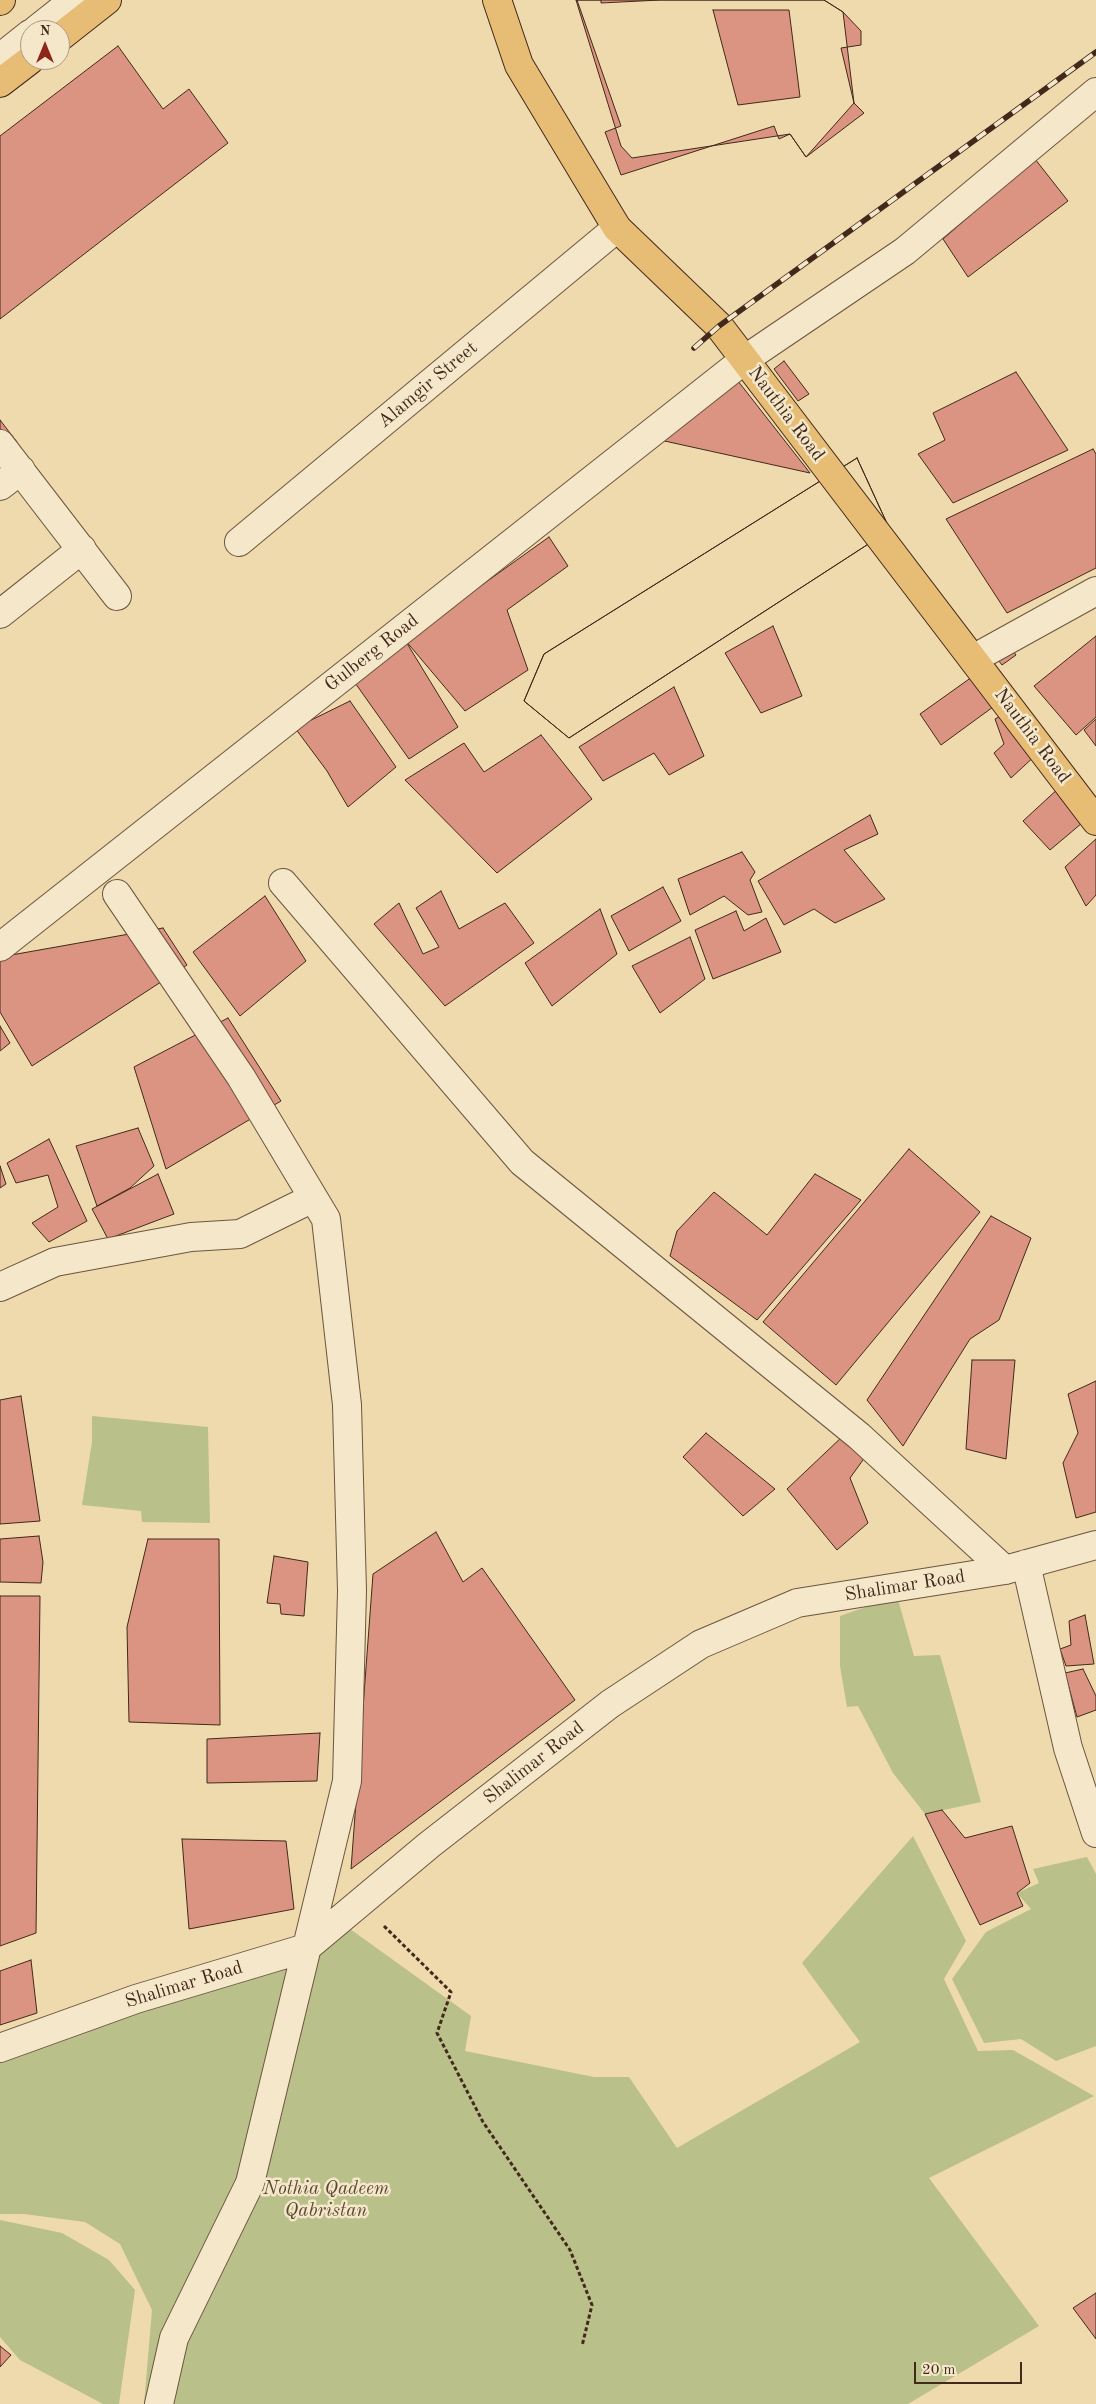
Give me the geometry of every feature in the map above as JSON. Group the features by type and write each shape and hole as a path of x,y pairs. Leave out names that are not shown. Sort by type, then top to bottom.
{"main road":[{"path":"70,29 107,0"},
{"name":"Nauthia Road","path":"497,0 519,65 618,228 715,321 1096,820"},
{"path":"0,83 20,68"}],"street":[{"path":"49,20 74,0"},
{"path":"0,58 20,42"},
{"name":"Gulberg Road","path":"0,947 744,360 905,251 1096,92"},
{"name":"Alamgir Street","path":"239,542 618,228"},
{"path":"0,444 10,478 82,549 117,596"},
{"path":"0,614 82,549"},
{"path":"973,659 1096,591"},
{"path":"283,883 522,1162 859,1436 1015,1567 1068,1748 1096,1833"},
{"path":"117,894 241,1077 326,1219 348,1405 352,1590 348,1781 250,2183 174,2338 159,2404"},
{"path":"0,1288 54,1262 191,1237 240,1234 313,1198"},
{"name":"Shalimar Road","path":"0,2048 136,1999 306,1948 429,1845 610,1704 701,1644 797,1602 1015,1567 1096,1545"}],"path":[{"path":"360,1903 451,1992 437,2033 484,2122 570,2250 592,2305 582,2346"}],"green space":[{"path":"92,1416 208,1427 210,1523 142,1522 141,1511 82,1505 92,1442"},
{"path":"897,1596 914,1656 940,1655 981,1802 925,1814 893,1773 858,1706 847,1707 840,1666 840,1616"},
{"name":"Nothia Qadeem Qabristan","path":"913,1836 966,1941 944,1979 978,2051 1013,2050 1094,2096 929,2178 1039,2326 908,2404 144,2404 152,2310 120,2244 85,2222 24,2214 0,2214 0,2049 339,1921 471,2016 465,2051 594,2077 629,2077 677,2148 860,2042 802,1963"},
{"path":"1087,1857 1096,1874 1096,2046 1056,2061 1021,2039 984,2043 952,1979 986,1932 1031,1909 1017,1893 1039,1883 1033,1869"},
{"path":"0,2220 62,2233 109,2260 135,2290 119,2404 103,2404 20,2360 0,2337"}],"building":[{"path":"576,0 824,0 843,12 854,103 806,157 790,134 632,158 621,146"},
{"path":"577,0 601,0 601,3 660,0 824,0 843,12 861,31 861,45 841,48 854,103 864,113 806,157 790,134 779,139 774,126 621,175 605,132 621,126","holes":["713,10 789,10 800,97 738,105"]},
{"path":"118,46 163,109 189,89 228,143 0,319 0,136"},
{"path":"1035,159 1068,201 968,277 943,239"},
{"path":"784,361 809,394 798,401 774,369"},
{"path":"1016,372 1068,450 953,503 918,454 945,440 933,413"},
{"path":"734,376 810,473 660,440"},
{"path":"0,420 17,442 0,456"},
{"path":"1093,449 1096,454 1096,568 1007,613 946,519"},
{"path":"857,458 890,530 569,738 524,701 544,654"},
{"path":"857,458 890,530 569,738 524,701 544,654"},
{"path":"549,537 568,566 507,610 528,670 465,711 405,640"},
{"path":"773,626 802,696 761,713 725,653"},
{"path":"1096,636 1096,717 1076,735 1034,686"},
{"path":"405,640 458,727 409,759 353,680"},
{"path":"1006,641 1016,655 1002,665 992,652"},
{"path":"979,672 1004,699 941,745 920,714"},
{"path":"674,687 704,756 669,775 654,753 603,781 579,747"},
{"path":"350,701 396,767 348,807 327,771 295,728"},
{"path":"1008,712 1038,753 1011,778 994,753 1004,744 995,719"},
{"path":"1096,719 1096,746 1084,730"},
{"path":"541,735 592,799 497,873 405,780 464,743 484,772"},
{"path":"1061,786 1088,818 1050,850 1023,821"},
{"path":"870,815 878,834 844,850 885,899 835,923 814,909 784,925 758,881"},
{"path":"1096,839 1096,895 1086,906 1065,867"},
{"path":"742,852 755,872 750,880 762,912 748,915 724,896 690,915 678,879"},
{"path":"663,887 681,921 629,951 611,916"},
{"path":"441,891 459,929 505,903 534,943 445,1006 374,924 399,903 423,954 439,947 416,908"},
{"path":"265,896 306,961 240,1016 193,952"},
{"path":"600,909 617,954 552,1006 525,963"},
{"path":"736,911 744,931 766,918 781,952 713,979 695,930"},
{"path":"163,928 187,965 32,1066 0,1012 0,957"},
{"path":"690,937 705,979 660,1013 632,966"},
{"path":"228,1018 281,1101 166,1169 134,1067"},
{"path":"0,1026 10,1043 0,1051"},
{"path":"138,1128 154,1166 130,1188 97,1206 76,1146"},
{"path":"49,1139 87,1221 49,1242 32,1223 58,1207 48,1175 16,1183 7,1163"},
{"path":"909,1149 980,1212 836,1385 763,1322"},
{"path":"0,1166 6,1184 0,1188"},
{"path":"158,1174 174,1214 108,1239 92,1209"},
{"path":"815,1174 861,1200 757,1320 670,1256 677,1231 714,1192 767,1235"},
{"path":"991,1216 1031,1238 999,1320 970,1339 903,1446 867,1400"},
{"path":"972,1360 1015,1360 1006,1459 966,1449"},
{"path":"1096,1381 1096,1512 1076,1518 1063,1463 1078,1433 1068,1394"},
{"path":"21,1396 40,1521 0,1524 0,1400"},
{"path":"706,1433 775,1489 743,1516 683,1457"},
{"path":"844,1435 868,1453 850,1478 868,1523 837,1550 787,1489"},
{"path":"436,1532 463,1582 482,1568 575,1700 351,1869 373,1574"},
{"path":"39,1536 43,1562 41,1583 0,1582 0,1539"},
{"path":"148,1539 219,1539 220,1725 129,1722 127,1627"},
{"path":"274,1556 308,1562 304,1616 281,1614 280,1604 267,1603"},
{"path":"0,1596 40,1596 36,1933 0,1946"},
{"path":"1085,1615 1094,1664 1066,1666 1060,1649 1071,1645 1069,1621"},
{"path":"1083,1669 1096,1696 1096,1710 1077,1717 1065,1673"},
{"path":"320,1733 317,1781 207,1783 207,1739"},
{"path":"942,1810 965,1838 1012,1826 1030,1883 1017,1893 1023,1906 980,1925 925,1814"},
{"path":"182,1839 286,1841 294,1909 189,1929"},
{"path":"31,1960 37,2013 0,2025 0,1971"},
{"path":"1096,2293 1096,2339 1073,2308"},
{"path":"0,2346 11,2355 0,2367"}],"railway":[{"path":"694,348 719,326 1096,52"}]}
